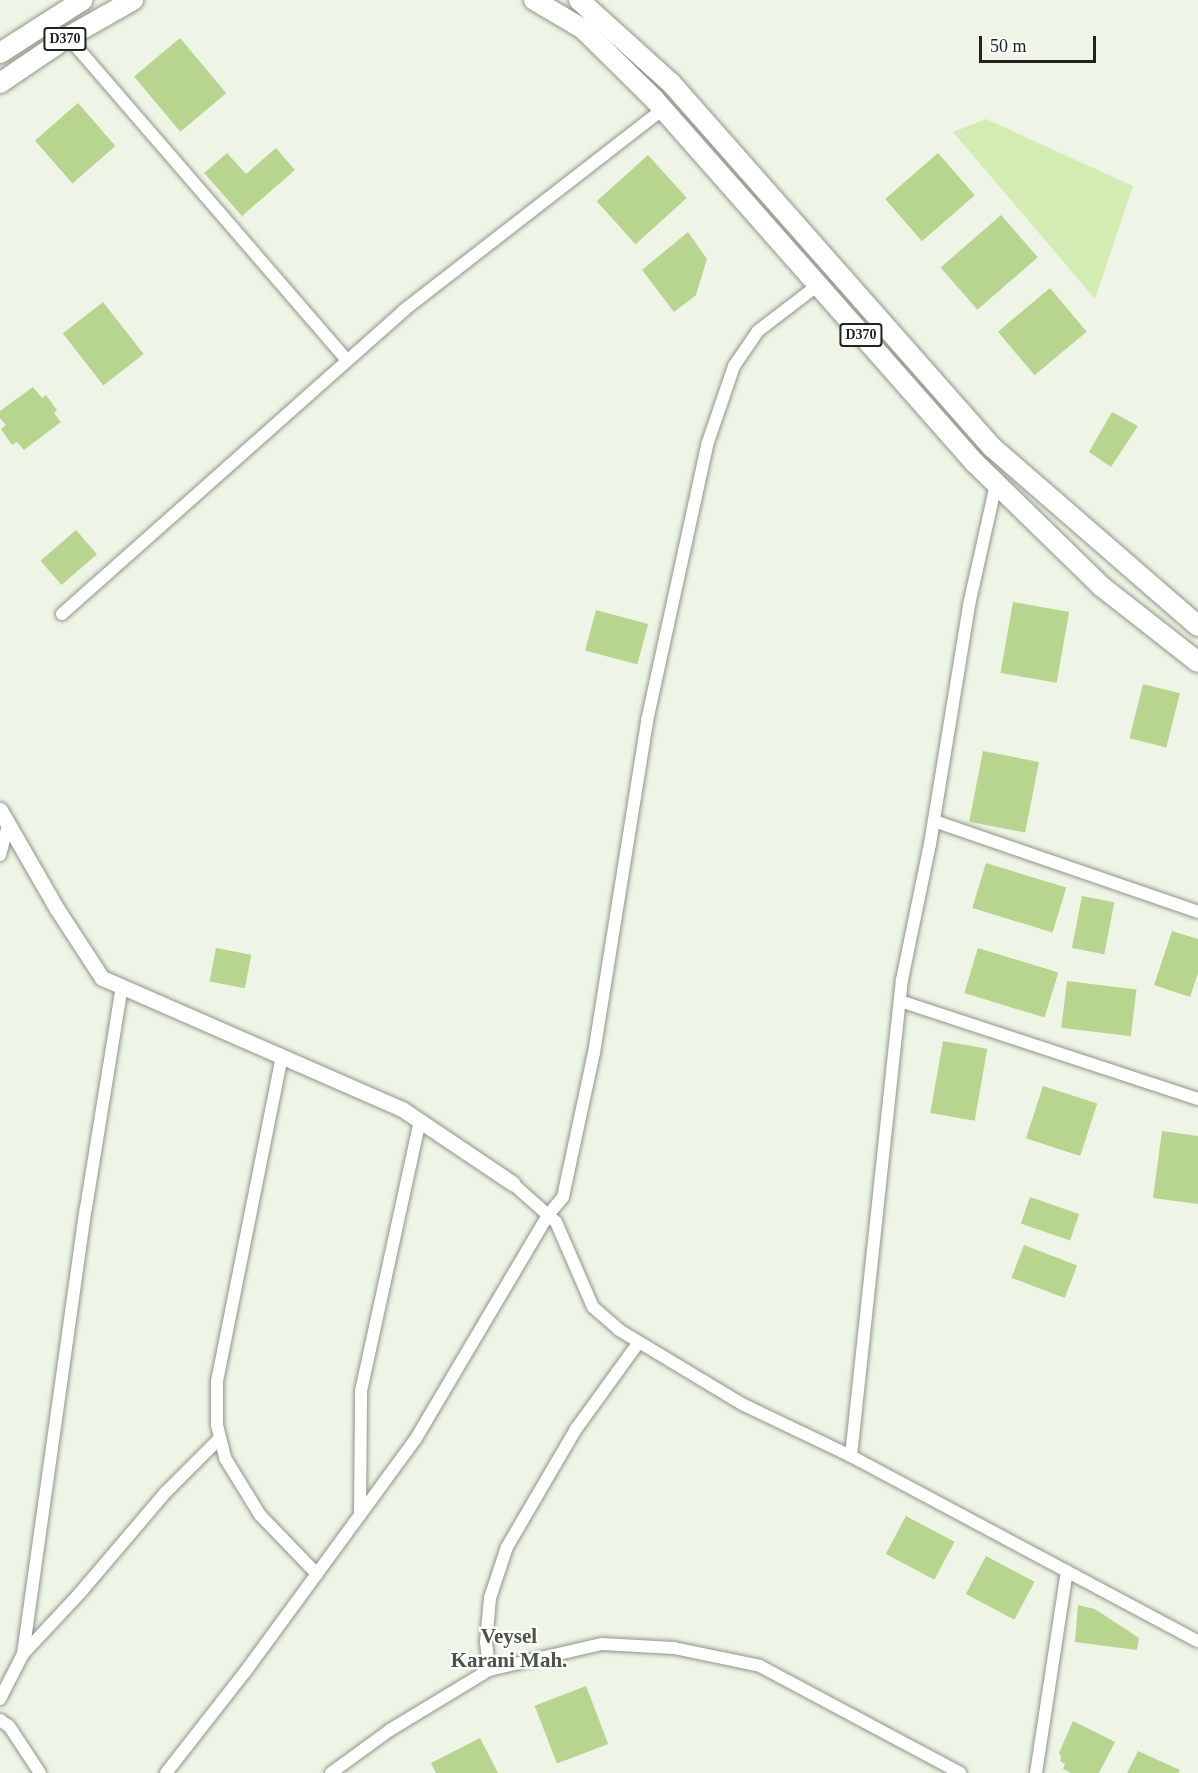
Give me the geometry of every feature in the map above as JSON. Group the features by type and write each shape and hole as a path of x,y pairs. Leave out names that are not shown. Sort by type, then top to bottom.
{"highway":[{"name":"D370","path":"0,53 83,0"},
{"name":"D370","path":"0,83 68,37 133,0"},
{"name":"D370","path":"534,0 583,29 663,110 996,484 1101,586 1198,662"},
{"name":"D370","path":"579,0 670,82 992,447 1198,626"}],"street":[{"path":"68,37 347,360"},
{"path":"62,614 404,310 663,110"},
{"path":"166,1773 245,1672 415,1440 548,1215 563,1197 594,1053 647,721 707,445 734,366 746,348 758,331 818,285"},
{"path":"851,1456 900,1001 934,820 969,605 996,484"},
{"path":"0,810 57,909 102,978 402,1109 512,1183 556,1222 593,1307 619,1330 744,1405 851,1456 1198,1641"},
{"path":"934,820 1198,912"},
{"path":"0,855 8,826"},
{"path":"23,1654 85,1220 122,986"},
{"path":"900,1001 1198,1100"},
{"path":"282,1056 217,1380 217,1425 225,1458 260,1515 317,1574"},
{"path":"360,1515 362,1390 420,1121"},
{"path":"489,1670 486,1642 490,1598 507,1547 576,1429 639,1342"},
{"path":"0,1699 23,1654 80,1593 166,1492 220,1438"},
{"path":"1036,1773 1067,1571"},
{"path":"331,1773 390,1730 489,1670 602,1644 674,1648 760,1666 960,1773"},
{"path":"0,1720 9,1726 40,1773"}],"green space":[{"path":"986,119 1133,186 1095,299 953,132"}],"building":[{"path":"180,38 226,93 180,132 134,77"},
{"path":"78,103 115,146 72,183 35,140"},
{"path":"276,148 295,170 242,216 204,173 227,153 246,174"},
{"path":"938,153 975,195 922,241 885,199"},
{"path":"648,155 687,198 636,244 597,201"},
{"path":"1001,215 1038,257 977,310 941,267"},
{"path":"688,232 707,259 696,295 674,312 642,270"},
{"path":"1050,288 1087,332 1035,375 998,332"},
{"path":"103,302 144,354 103,385 63,333"},
{"path":"33,387 42,398 46,395 57,410 54,413 61,422 24,450 17,442 12,445 1,429 6,425 0,418 0,411"},
{"path":"1112,412 1138,426 1111,467 1089,452"},
{"path":"76,530 97,554 62,585 41,561"},
{"path":"1013,602 1069,612 1057,683 1000,673"},
{"path":"596,610 648,624 637,665 585,651"},
{"path":"1143,684 1180,693 1166,748 1129,738"},
{"path":"983,751 1039,762 1025,833 969,822"},
{"path":"986,863 1066,888 1053,933 972,908"},
{"path":"1082,896 1114,902 1104,954 1072,948"},
{"path":"1172,931 1198,939 1198,973 1190,997 1154,985"},
{"path":"216,948 251,955 245,988 210,981"},
{"path":"978,948 1058,973 1045,1018 964,993"},
{"path":"1067,981 1136,990 1131,1036 1061,1028"},
{"path":"943,1041 987,1049 975,1121 930,1113"},
{"path":"1043,1086 1097,1104 1080,1156 1026,1138"},
{"path":"1162,1131 1198,1136 1198,1204 1153,1198"},
{"path":"1030,1197 1079,1214 1070,1240 1021,1223"},
{"path":"1024,1245 1077,1265 1065,1298 1011,1278"},
{"path":"906,1516 955,1542 934,1580 886,1554"},
{"path":"986,1556 1035,1582 1014,1620 966,1594"},
{"path":"1078,1605 1095,1609 1139,1638 1137,1650 1075,1642"},
{"path":"586,1686 608,1744 557,1764 535,1706"},
{"path":"1073,1721 1115,1742 1099,1773 1071,1773 1063,1769 1065,1764 1060,1761 1059,1753"},
{"path":"480,1738 498,1773 436,1773 431,1763"},
{"path":"1138,1751 1180,1770 1179,1773 1127,1773"}],"district":[{"name":"Veysel Karani Mah.","path":"509,1648"}]}
